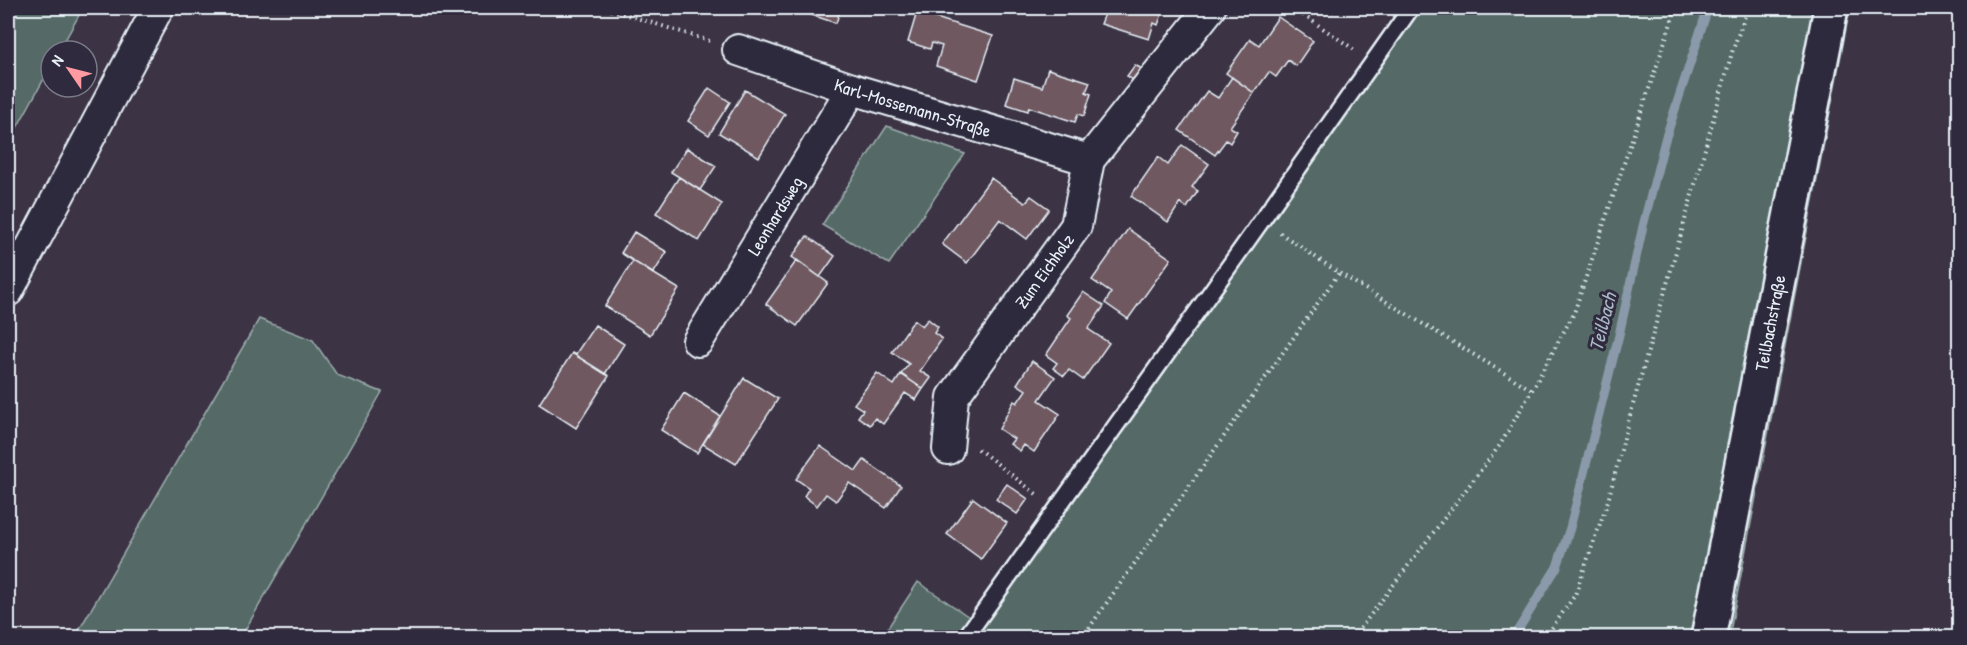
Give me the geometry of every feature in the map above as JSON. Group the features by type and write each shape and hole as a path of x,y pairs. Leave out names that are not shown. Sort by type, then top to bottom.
{"street":[{"path":"8,291 158,8"},
{"name":"Zum Eichholz","path":"949,438 953,398 1076,226 1089,160 1210,8"},
{"name":"Teilbachstraße","path":"1708,638 1831,8"},
{"name":"Karl-Mossemann-Straße","path":"738,50 852,90 1089,160"},
{"name":"Leonhardsweg","path":"698,341 852,90"}],"lane":[{"path":"964,638 1411,8"}],"path":[{"path":"605,8 738,50"},
{"path":"1293,8 1373,62"},
{"path":"1353,638 1500,445 1574,313 1676,8"},
{"path":"1545,638 1575,595 1608,501 1733,49 1748,8"},
{"path":"1262,220 1339,273 1532,390"},
{"path":"1082,638 1339,273"},
{"path":"949,438 1056,509"}],"green space":[{"path":"8,8 83,8 66,39 39,39 39,88 8,144"},
{"path":"1411,8 1850,8 1729,637 881,638 918,582 975,621"},
{"path":"887,126 965,154 889,264 822,225"},
{"path":"259,319 313,340 337,375 382,392 241,637 75,637"}],"building":[{"path":"794,8 841,8 836,23"},
{"path":"1107,8 1160,8 1159,10 1163,11 1158,25 1154,23 1149,39 1101,24"},
{"path":"1318,8 1337,8 1333,12 1329,9 1326,13"},
{"path":"917,12 993,36 978,80 936,66 942,46 932,43 930,49 908,42"},
{"path":"1278,17 1313,41 1296,66 1288,60 1276,77 1269,72 1254,93 1226,73 1250,39 1259,45"},
{"path":"1135,65 1142,69 1133,80 1127,76"},
{"path":"1048,69 1090,82 1086,92 1091,94 1084,116 1078,114 1075,122 1029,107 1028,111 1006,104 1014,78 1042,87"},
{"path":"1232,77 1254,93 1230,127 1237,131 1230,143 1226,140 1215,155 1179,130 1207,91 1218,98"},
{"path":"709,88 730,102 709,135 688,121"},
{"path":"745,90 785,114 759,157 719,133"},
{"path":"1182,145 1209,164 1192,187 1198,191 1187,208 1180,203 1168,222 1131,196 1158,157 1168,165"},
{"path":"687,148 716,166 700,190 671,172"},
{"path":"679,177 722,204 699,241 656,213"},
{"path":"991,178 1025,203 1031,196 1049,209 1027,239 1000,219 967,263 942,244"},
{"path":"1128,229 1171,259 1128,319 1105,303 1111,293 1092,280"},
{"path":"634,232 667,252 653,274 621,253"},
{"path":"807,236 835,256 820,277 792,257"},
{"path":"797,260 828,283 797,326 766,304"},
{"path":"633,261 679,289 650,335 605,306"},
{"path":"1083,292 1104,306 1088,329 1109,343 1083,380 1069,370 1064,376 1053,368 1057,363 1046,355 1071,318 1067,315"},
{"path":"928,319 938,327 934,333 942,339 920,371 931,378 923,389 901,374 909,364 892,352 914,320 922,326"},
{"path":"595,325 624,344 605,374 575,355"},
{"path":"572,353 609,376 576,428 539,404"},
{"path":"1032,361 1055,377 1039,400 1060,414 1034,452 1024,445 1020,451 1010,444 1014,439 999,429 1014,401 1017,403 1026,390 1017,384"},
{"path":"877,373 894,385 901,374 923,389 916,400 905,393 883,424 875,418 870,425 858,417 863,410 854,404"},
{"path":"744,378 778,399 736,464 703,444"},
{"path":"684,393 720,416 697,453 661,430"},
{"path":"820,446 856,471 864,460 901,486 886,508 849,483 836,501 826,494 817,506 804,496 809,488 796,479"},
{"path":"1007,484 1028,499 1017,514 996,499"},
{"path":"973,498 1007,523 981,559 947,534"}],"waterway":[{"name":"Teilbach","path":"1513,638 1557,567 1570,528 1665,140 1708,8"}]}
